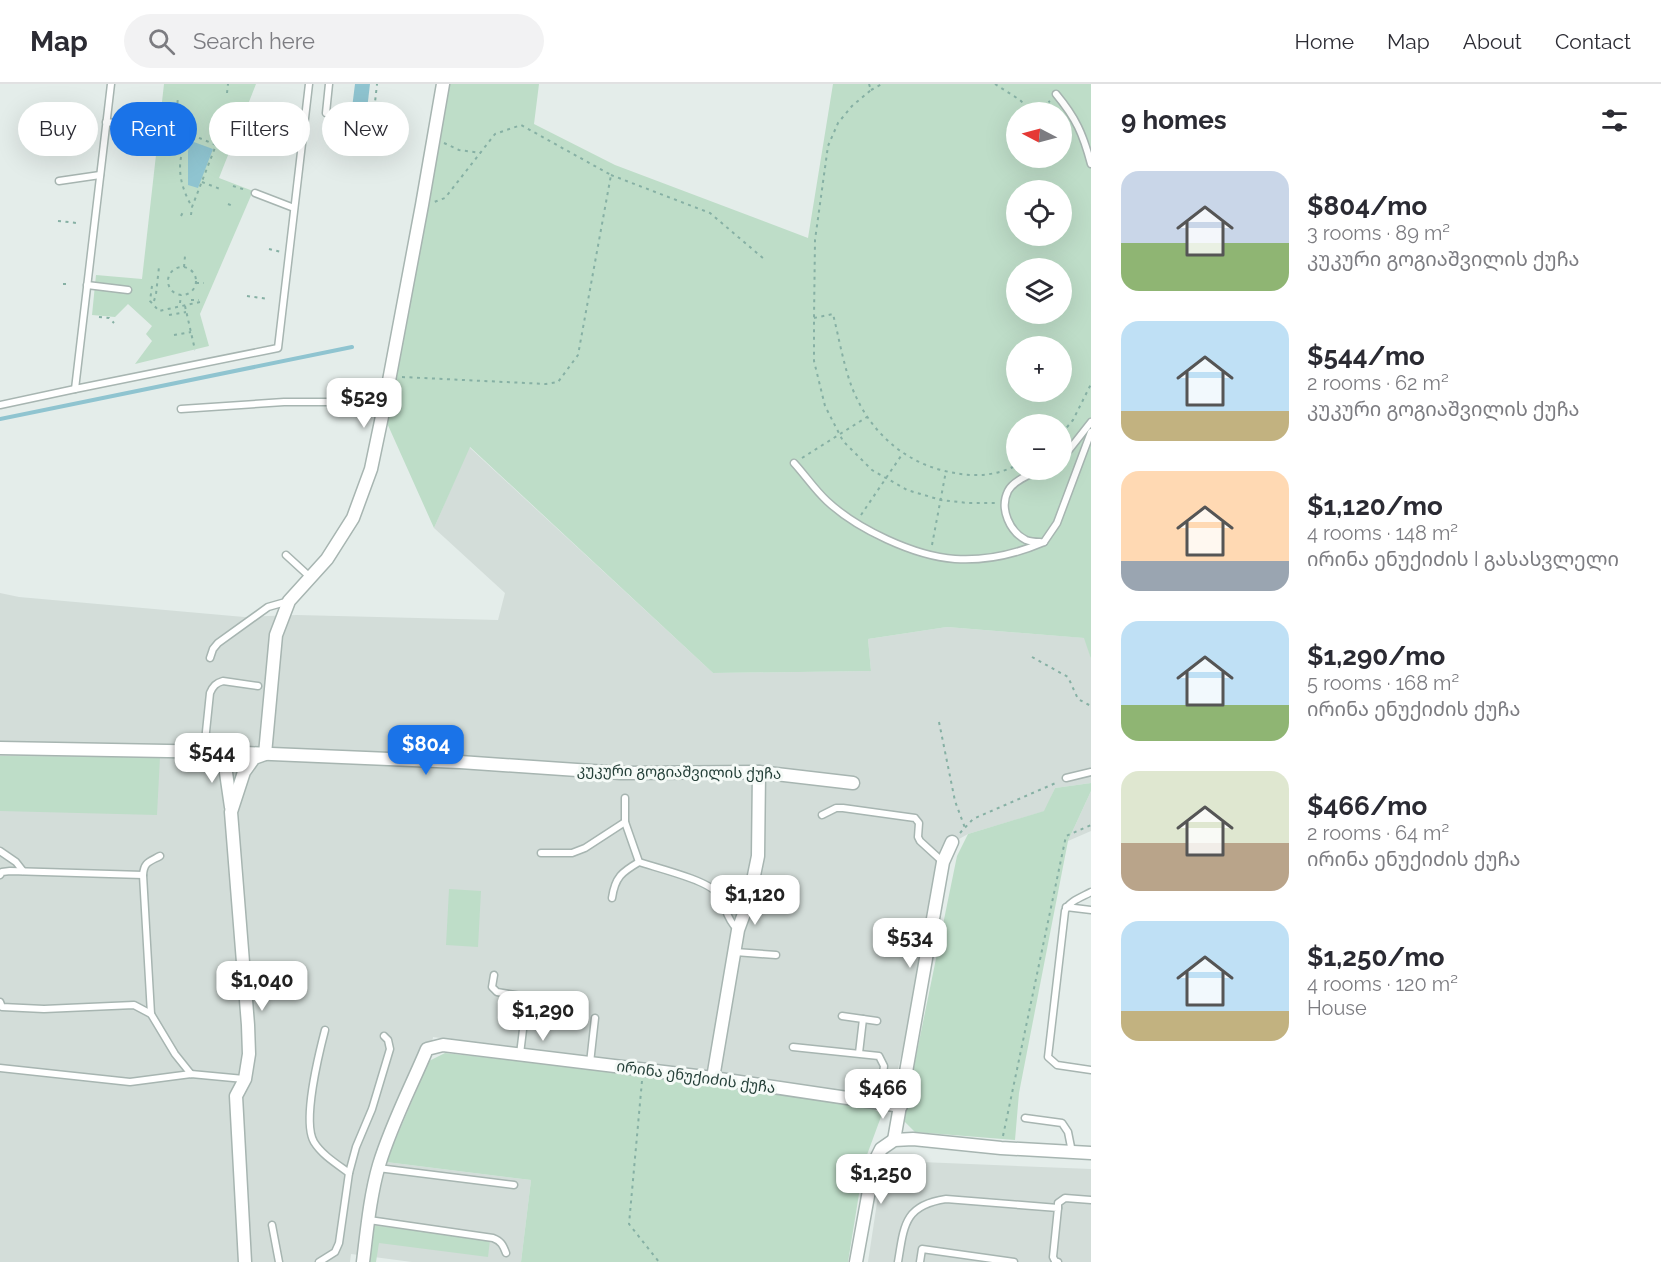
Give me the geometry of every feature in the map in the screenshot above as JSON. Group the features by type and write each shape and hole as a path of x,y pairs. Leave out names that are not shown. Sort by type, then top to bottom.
{"street":[{"path":"231,812 244,772 254,758 265,754 276,635 289,601 327,560 352,518 371,469 386,402 443,84"},
{"name":"კუკური გოგიაშვილის ქუჩა","path":"0,748 223,752 460,762 621,773 759,771 853,783"},
{"path":"223,752 231,812 248,1025 249,1054 245,1079 236,1096 245,1262"},
{"path":"713,1078 738,930 749,900 758,856 759,771"},
{"path":"894,1140 943,862 952,842"},
{"name":"ირინა ენუქიძის ქუჩა","path":"363,1262 378,1168 392,1128 427,1049 443,1045 520,1054 713,1078 901,1106"},
{"path":"856,1262 874,1163 881,1149 894,1140 913,1139 1001,1148 1091,1153"}],"lane":[{"path":"75,389 111,84"},
{"path":"0,405 278,348 309,84"},
{"path":"327,102 329,84"},
{"path":"1056,94 1077,122 1086,143 1091,164"},
{"path":"106,122 110,122"},
{"path":"58,181 100,175"},
{"path":"255,193 294,208"},
{"path":"87,285 128,290"},
{"path":"181,409 284,402 386,402"},
{"path":"1072,446 1091,422"},
{"path":"794,463 827,501 855,522 878,535 919,552 954,559 992,558 1044,542 1057,523 1091,432"},
{"path":"1018,480 1008,489 1005,503 1007,518 1015,532 1029,541 1044,542"},
{"path":"286,555 310,577"},
{"path":"210,658 213,649 268,607 289,601"},
{"path":"204,752 212,687 223,681 258,686"},
{"path":"1066,778 1091,772"},
{"path":"625,798 625,822 639,862"},
{"path":"822,815 836,808 843,808 915,818 919,823 920,841 943,862"},
{"path":"541,853 572,853 585,848 625,822"},
{"path":"0,851 16,862 23,871"},
{"path":"160,856 147,863 143,875 151,1014 175,1054 191,1074"},
{"path":"612,898 614,885 622,872 639,862 701,883 716,891 723,902 730,922 738,930"},
{"path":"0,875 2,872 23,871 143,875"},
{"path":"1066,907 1091,892"},
{"path":"1066,907 1091,910"},
{"path":"1066,907 1048,1057 1058,1065 1091,1070"},
{"path":"734,952 776,955"},
{"path":"494,975 492,987 497,992 572,1001"},
{"path":"520,1054 527,997"},
{"path":"0,1002 3,1007 44,1009 134,1005 151,1014"},
{"path":"842,1016 878,1021"},
{"path":"590,1063 595,1018"},
{"path":"859,1053 863,1019"},
{"path":"325,1030 316,1065 310,1132 314,1141 327,1156 349,1173"},
{"path":"319,1262 335,1252 339,1244 349,1173 390,1049 388,1040 384,1036"},
{"path":"793,1047 879,1056 884,1066 879,1103"},
{"path":"0,1068 130,1082 191,1074 245,1079"},
{"path":"1025,1118 1062,1123 1068,1132 1072,1152"},
{"path":"378,1168 514,1185"},
{"path":"1058,1262 1053,1257 1058,1203 1065,1198 1091,1200"},
{"path":"898,1262 906,1224 911,1214 931,1201 964,1199 1058,1208"},
{"path":"369,1220 493,1238 499,1240 506,1253"},
{"path":"272,1225 279,1262"},
{"path":"920,1262 922,1249 1014,1262"}],"path":[{"path":"227,93 228,84"},
{"path":"375,102 377,84"},
{"path":"869,84 871,90"},
{"path":"882,84 852,106 838,123 828,146 815,240 814,318 814,362 825,406 843,441 872,470 907,490 941,500 1005,503"},
{"path":"995,84 1022,102"},
{"path":"1048,102 1056,94"},
{"path":"178,98 178,102"},
{"path":"422,205 445,198 495,134 521,125 611,175 710,213 764,259"},
{"path":"435,131 445,144 459,150 481,153"},
{"path":"191,215 216,145 190,134 183,147 180,170 181,183 192,207"},
{"path":"390,376 546,384 558,382 578,355 611,175"},
{"path":"202,182 220,189"},
{"path":"233,186 246,190"},
{"path":"228,204 233,206"},
{"path":"181,216 183,212"},
{"path":"58,221 77,224"},
{"path":"269,249 289,253"},
{"path":"184,267 185,256"},
{"path":"154,300 159,267"},
{"path":"184,267 193,272 196,283 189,293 181,295 172,289 169,279 176,269 184,267"},
{"path":"196,283 204,283"},
{"path":"63,284 70,284"},
{"path":"152,286 150,301 159,310 200,302 200,300 191,300"},
{"path":"180,303 181,295"},
{"path":"247,296 269,299"},
{"path":"185,305 195,350"},
{"path":"169,315 186,312"},
{"path":"814,318 833,314 852,388 867,417 890,444 903,453 935,468 957,475 980,476 1006,470"},
{"path":"99,317 109,318 114,323"},
{"path":"174,335 191,332"},
{"path":"1072,421 1091,384"},
{"path":"794,463 867,417"},
{"path":"855,522 903,453"},
{"path":"931,554 946,471"},
{"path":"1032,657 1068,677 1078,699 1091,706"},
{"path":"939,722 964,828"},
{"path":"952,842 973,819 1066,778"},
{"path":"1001,1148 1066,836 1091,825"},
{"path":"643,1069 630,1224 659,1262"}],"shaded area":[{"path":"469,447 713,673 871,671 868,639 947,627 1085,638 1091,659 1091,783 1055,788 1045,811 968,834 952,843 946,878 890,1100 433,1037 429,1061 386,1162 531,1180 521,1262 412,1262 351,1254 350,1262 0,1262 0,593 19,597 244,617 297,615 498,620 505,593 434,528"},
{"path":"1091,791 1091,831 1068,841"},
{"path":"897,1161 1091,1169 1091,1262 868,1262 880,1183"}],"green space":[{"path":"164,84 256,84 249,102 209,102 209,156 228,156 219,178 253,191 200,314 209,346 135,364 152,341 146,334 152,326 128,304 115,317 92,315 96,275 142,279 156,156 197,156 197,102 162,102"},
{"path":"448,84 539,84 534,124 615,165 808,238 833,84 1091,84 1091,659 1084,638 947,627 868,639 871,671 713,673 470,447 434,528 387,423"},
{"path":"0,756 160,757 157,815 0,811"},
{"path":"1091,783 1091,791 1068,841 1019,1093 1015,1140 915,1132 903,1120 957,856 968,834 1044,811 1055,788"},
{"path":"449,889 481,891 478,947 446,945"},
{"path":"445,1053 677,1078 865,1104 882,1114 864,1163 848,1262 521,1262 531,1180 386,1162 429,1061"},
{"path":"370,1225 490,1240 488,1257 379,1243 376,1262 366,1262"}],"water":[{"path":"355,84 370,84 368,102 353,102"},
{"path":"197,143 209,148 210,156 198,188 188,185 188,156 197,156"}],"waterway":[{"path":"0,419 352,347"}]}
